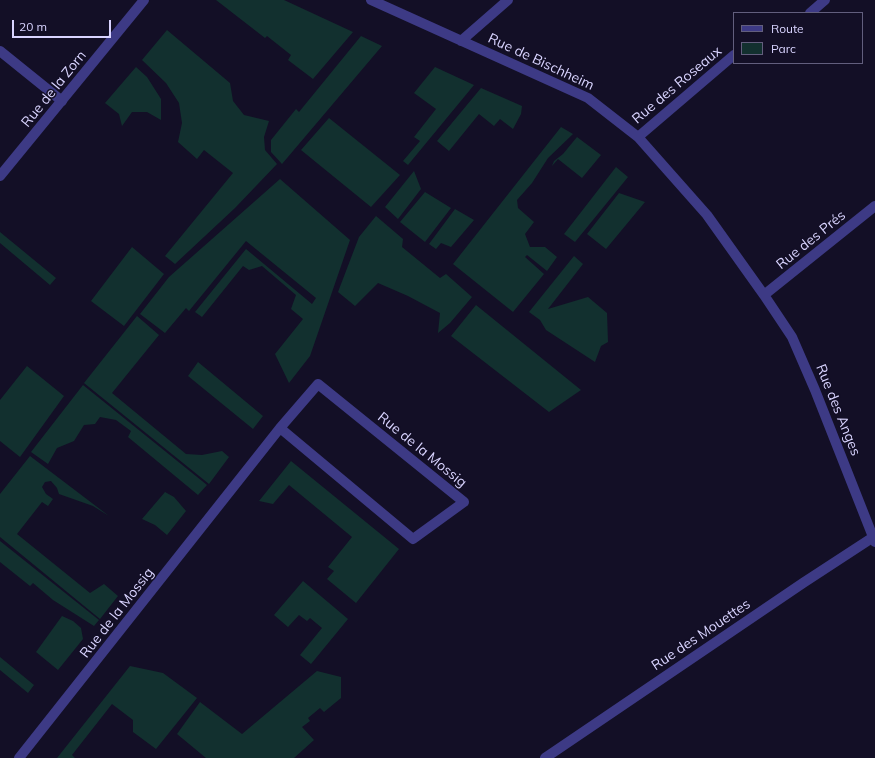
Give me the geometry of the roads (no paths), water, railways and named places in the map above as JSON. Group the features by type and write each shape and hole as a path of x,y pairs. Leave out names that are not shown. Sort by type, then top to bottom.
{"street":[{"name":"Rue de la Zorn","path":"0,176 144,0"},
{"name":"Rue de Bischheim","path":"371,0 588,98 638,137 707,214 764,295"},
{"path":"461,41 508,0"},
{"path":"811,12 825,0"},
{"path":"0,51 62,101"},
{"name":"Rue des Roseaux","path":"638,137 733,56"},
{"name":"Rue des Prés","path":"764,295 875,206"},
{"name":"Rue des Anges","path":"764,295 792,337 815,390 874,538"},
{"name":"Rue de la Mossig","path":"19,758 280,428 318,384 464,502 413,539 280,428"},
{"name":"Rue des Mouettes","path":"545,758 803,583 874,538"}]}
